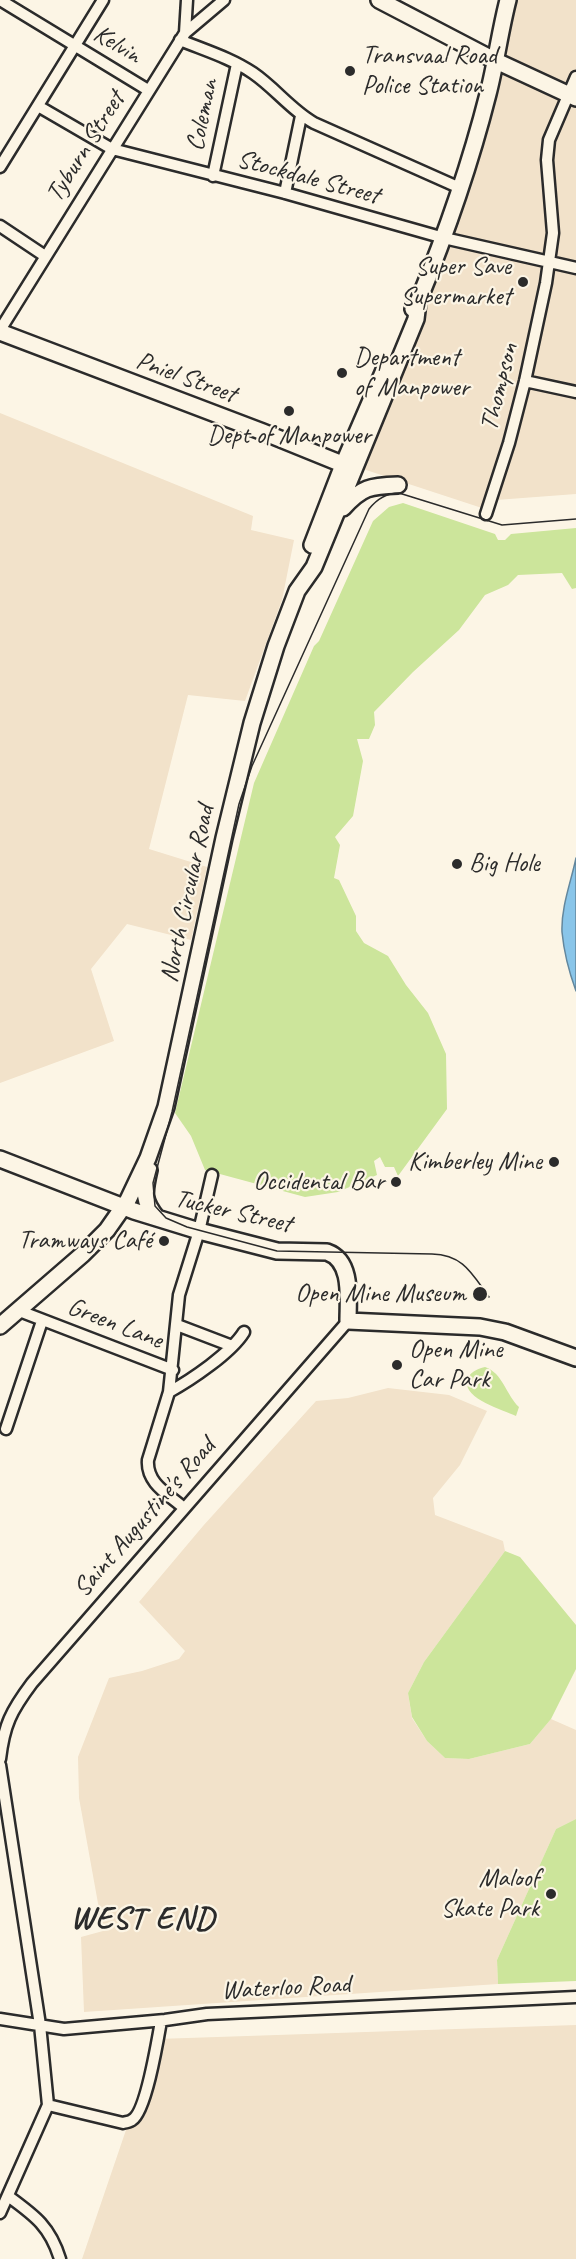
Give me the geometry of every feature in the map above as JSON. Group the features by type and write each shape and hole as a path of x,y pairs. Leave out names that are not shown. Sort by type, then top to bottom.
{"street":[{"name":"Kelvin","path":"0,0 148,90"},
{"path":"0,167 103,0"},
{"path":"187,0 183,36 253,73 301,116 460,188"},
{"name":"Tyburn Street","path":"0,331 183,36 224,0"},
{"path":"379,0 494,60 572,96"},
{"path":"349,467 407,316 418,302 444,238 487,97 508,0"},
{"name":"Coleman","path":"213,176 237,64"},
{"name":"Thompson","path":"486,514 509,443 525,381 549,261 553,220 548,173 548,146 572,96 576,77"},
{"name":"Stockdale Street","path":"38,106 112,149 285,193 444,238 576,268"},
{"path":"285,193 301,116"},
{"path":"0,226 45,256"},
{"name":"Pniel Street","path":"0,331 349,467"},
{"path":"525,381 576,392"},
{"name":"North Circular Road","path":"0,1326 107,1230 124,1207 142,1173 159,1130 252,723 280,631 297,591 314,567 334,518 349,467"},
{"name":"North Circular Road","path":"297,591 300,574 349,467"},
{"path":"334,518 360,491 373,486 398,484"},
{"path":"157,1218 145,1200 145,1190 159,1130"},
{"name":"Tucker Street","path":"2,1164 199,1231 277,1251 334,1254 341,1260 346,1275 348,1321"},
{"path":"184,1508 150,1478 147,1471 148,1461 170,1392 179,1294 199,1231 212,1175"},
{"name":"Green Lane","path":"17,1310 172,1370"},
{"name":"Green Lane","path":"6,1429 42,1321"},
{"path":"348,1321 480,1327 506,1332 576,1358"},
{"name":"Saint Augustine's Road","path":"0,1759 3,1724 32,1683 348,1321"},
{"path":"177,1325 232,1346"},
{"path":"170,1392 191,1380 232,1346 244,1332"},
{"path":"0,1766 40,2025 48,2105 0,2213"},
{"name":"Waterloo Road","path":"0,2019 64,2029 161,2021 207,2014 576,1997"},
{"path":"48,2105 123,2123 134,2119 151,2072 161,2021"},
{"path":"8,2196 37,2217 55,2242 60,2259"}],"shaded area":[{"path":"510,0 576,0 576,74 568,91 496,59"},
{"path":"500,68 576,103 576,494 496,500 494,504 485,509 363,469 425,320 427,303 452,242 494,104"},
{"path":"0,413 253,516 251,530 294,540 282,600 245,701 188,695 149,849 207,867 191,940 127,924 91,969 114,1041 0,1083"},
{"path":"388,1388 449,1395 487,1411 460,1465 433,1498 435,1515 503,1541 505,1551 424,1662 408,1693 412,1718 427,1741 445,1758 469,1759 530,1744 551,1719 576,1730 576,1819 556,1829 497,1960 498,1984 84,2012 81,1937 103,1931 79,1798 78,1757 109,1678 142,1671 179,1659 185,1651 139,1602 203,1526 316,1401 348,1398"},
{"path":"576,2025 576,2259 82,2259 157,2039"}],"green space":[{"path":"403,503 495,534 498,540 505,540 511,534 576,528 576,588 572,589 562,573 518,575 508,585 485,595 459,630 374,712 375,725 369,739 357,739 363,761 353,816 335,837 340,845 334,878 339,880 356,916 356,931 364,943 388,956 406,985 428,1013 446,1054 447,1109 398,1176 394,1167 385,1167 380,1157 374,1161 377,1175 338,1192 305,1197 205,1170 191,1136 175,1113 254,783 314,646 319,641 373,521 389,507"},
{"path":"485,1367 496,1374 519,1407 516,1416 486,1403 472,1393 468,1387 467,1381 471,1373"},
{"path":"505,1551 520,1557 576,1625 576,1669 551,1719 530,1744 469,1759 445,1758 427,1741 412,1717 408,1693 424,1662"},
{"name":"Maloof Skate Park","path":"576,1819 576,1981 498,1984 497,1960 556,1829"}],"water":[{"path":"576,858 576,991 567,962 562,923"}],"tram line":[{"path":"489,1297 466,1267 443,1255 277,1251 187,1227 166,1218 155,1206 153,1183 172,1112 239,804 252,766 369,509 382,497 399,493 502,525 576,519"}],"place":[{"name":"Transvaal Road Police Station","path":"350,71"},
{"name":"Super Save Supermarket","path":"523,282"},
{"name":"Department of Manpower","path":"342,373"},
{"name":"Dept of Manpower","path":"289,411"},
{"name":"Big Hole","path":"457,864"},
{"name":"Kimberley Mine","path":"554,1162"},
{"name":"Occidental Bar","path":"396,1182"},
{"name":"Tramways Café","path":"164,1241"},
{"name":"Open Mine Museum","path":"480,1294"},
{"name":"Open Mine Car Park","path":"397,1365"},
{"name":"Maloof Skate Park","path":"551,1894"}],"district":[{"name":"WEST END","path":"143,1920"}]}
